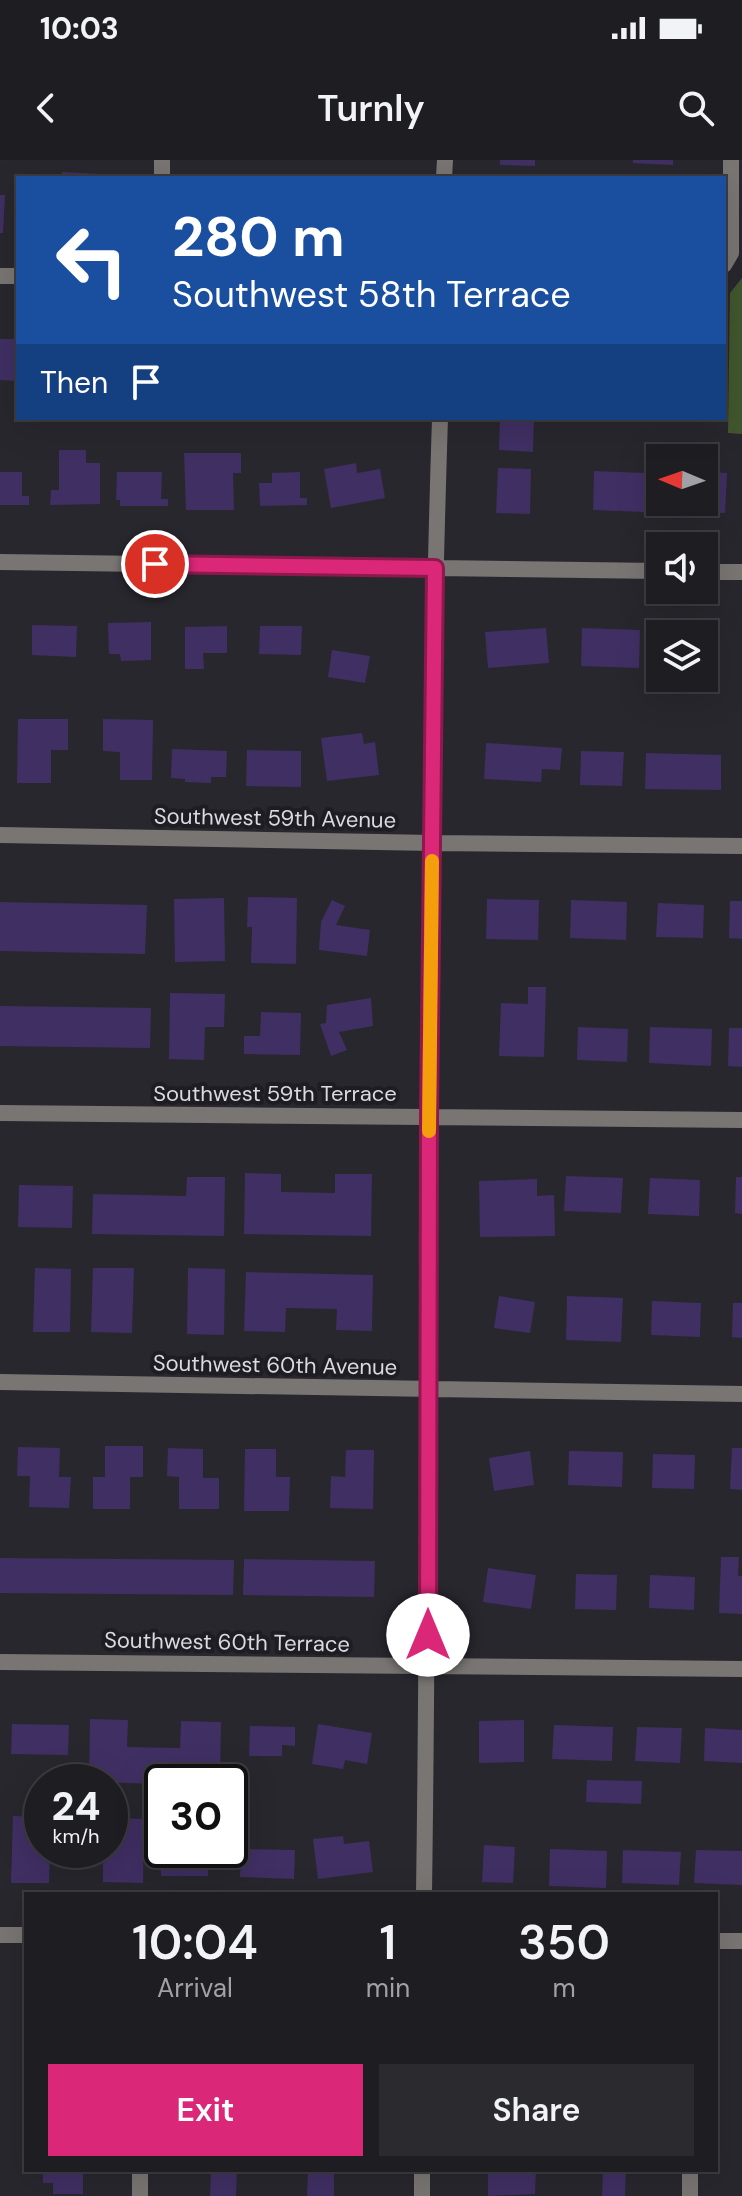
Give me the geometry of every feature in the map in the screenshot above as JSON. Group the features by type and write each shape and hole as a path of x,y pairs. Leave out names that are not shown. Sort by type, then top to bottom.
{"street":[{"path":"726,262 731,253 731,160"},
{"path":"424,1892 429,1117 435,568 440,420"},
{"path":"0,562 646,571"},
{"path":"718,572 742,572"},
{"name":"Southwest 59th Avenue","path":"0,835 742,846"},
{"name":"Southwest 59th Terrace","path":"0,1113 742,1120"},
{"name":"Southwest 60th Avenue","path":"0,1382 742,1394"},
{"name":"Southwest 60th Terrace","path":"0,1662 742,1669"},
{"path":"0,1935 24,1935"},
{"path":"718,1941 742,1941"},
{"path":"140,2172 140,2196"},
{"path":"422,2172 422,2196"},
{"path":"690,2172 690,2196"}],"green space":[{"path":"742,278 742,434 728,433 730,293"}],"building":[{"path":"500,160 535,160 535,166 500,165"},
{"path":"633,160 673,160 673,165 633,163"},
{"path":"62,172 101,174 101,176 61,176"},
{"path":"0,195 5,195 3,233 0,233"},
{"path":"0,339 16,339 16,381 0,380"},
{"path":"500,420 534,420 533,452 499,450"},
{"path":"59,450 86,450 86,463 100,463 100,504 50,505 51,490 59,490"},
{"path":"184,453 241,453 241,473 233,473 234,510 186,510"},
{"path":"356,463 357,473 380,469 385,498 331,508 324,469"},
{"path":"498,468 531,469 530,514 496,513"},
{"path":"594,471 646,473 646,512 593,510"},
{"path":"0,472 22,472 22,496 29,496 29,505 0,505"},
{"path":"117,472 162,472 161,499 168,499 168,506 120,506 120,500 116,500"},
{"path":"300,472 300,498 307,498 307,505 260,506 259,483 272,483 272,473"},
{"path":"718,473 727,473 725,513 718,513"},
{"path":"151,622 151,660 121,661 120,654 109,654 108,623"},
{"path":"32,625 77,626 76,657 32,655"},
{"path":"227,626 227,653 203,653 204,669 185,669 185,627"},
{"path":"260,626 302,626 301,655 259,654"},
{"path":"546,628 549,663 488,668 485,632"},
{"path":"582,628 640,630 639,668 581,666"},
{"path":"332,650 370,656 365,683 328,677"},
{"path":"18,719 68,719 68,750 51,750 51,783 17,783"},
{"path":"103,719 153,720 152,780 120,780 120,752 103,751"},
{"path":"362,733 364,744 375,742 379,775 327,781 321,738"},
{"path":"486,743 562,748 560,770 542,769 541,782 484,779"},
{"path":"172,749 227,751 226,777 211,777 211,783 171,778"},
{"path":"247,750 301,751 301,787 246,786"},
{"path":"581,751 624,752 622,786 580,785"},
{"path":"646,753 721,755 721,790 645,789"},
{"path":"248,897 297,898 296,964 251,963 252,927 247,927"},
{"path":"224,898 225,961 175,962 174,899"},
{"path":"487,899 539,900 538,940 486,939"},
{"path":"332,900 345,906 336,925 370,930 367,956 319,950 321,922"},
{"path":"571,900 627,902 626,940 570,938"},
{"path":"730,901 742,901 742,939 729,938"},
{"path":"0,902 147,905 145,954 0,951"},
{"path":"658,903 704,905 703,938 656,937"},
{"path":"528,987 546,987 544,1057 499,1056 501,1003 528,1004"},
{"path":"170,993 225,994 224,1027 205,1027 204,1060 169,1059"},
{"path":"371,998 373,1026 339,1032 347,1050 331,1056 320,1024 326,1023 327,1005"},
{"path":"0,1006 151,1008 150,1048 0,1046"},
{"path":"261,1012 301,1013 300,1055 244,1054 244,1036 260,1036"},
{"path":"578,1027 628,1029 627,1062 577,1060"},
{"path":"650,1027 712,1029 711,1066 649,1063"},
{"path":"729,1028 742,1028 742,1067 728,1066"},
{"path":"245,1173 281,1174 281,1192 335,1193 335,1174 372,1174 371,1236 244,1234"},
{"path":"566,1176 623,1178 621,1213 564,1211"},
{"path":"187,1177 225,1177 224,1236 92,1234 93,1194 186,1196"},
{"path":"736,1177 742,1177 742,1214 735,1213"},
{"path":"650,1178 700,1180 699,1216 648,1214"},
{"path":"537,1179 537,1196 554,1195 555,1236 480,1237 479,1181"},
{"path":"19,1185 73,1186 72,1228 18,1227"},
{"path":"35,1268 71,1269 70,1332 33,1332"},
{"path":"93,1268 134,1268 132,1333 91,1332"},
{"path":"188,1268 225,1269 224,1335 187,1334"},
{"path":"246,1272 373,1275 372,1331 336,1330 337,1309 286,1308 285,1332 244,1331"},
{"path":"499,1296 535,1302 530,1333 494,1328"},
{"path":"567,1296 623,1298 621,1342 566,1340"},
{"path":"652,1301 701,1303 700,1337 651,1335"},
{"path":"733,1303 742,1303 742,1338 732,1337"},
{"path":"105,1446 143,1446 143,1477 130,1477 130,1509 93,1509 93,1477 105,1477"},
{"path":"18,1447 60,1448 59,1477 71,1477 69,1508 29,1507 30,1476 17,1476"},
{"path":"168,1448 203,1449 203,1478 219,1478 219,1509 179,1509 179,1477 167,1476"},
{"path":"732,1448 742,1448 742,1490 730,1489"},
{"path":"245,1449 276,1449 276,1477 290,1477 289,1511 244,1511"},
{"path":"346,1450 374,1450 373,1509 330,1508 331,1476 345,1477"},
{"path":"530,1451 534,1485 494,1491 489,1458"},
{"path":"569,1451 623,1452 622,1487 568,1485"},
{"path":"653,1454 695,1455 694,1489 652,1488"},
{"path":"721,1557 739,1557 742,1614 719,1613"},
{"path":"0,1558 234,1560 233,1595 0,1593"},
{"path":"244,1559 375,1561 374,1597 243,1595"},
{"path":"488,1568 536,1575 531,1609 483,1602"},
{"path":"576,1574 617,1575 616,1610 575,1609"},
{"path":"650,1575 695,1577 694,1610 649,1608"},
{"path":"90,1719 128,1720 127,1747 180,1748 181,1721 221,1722 220,1764 144,1764 144,1784 128,1783 128,1764 89,1764"},
{"path":"524,1720 524,1762 479,1763 479,1721"},
{"path":"12,1724 69,1725 68,1755 11,1754"},
{"path":"318,1724 372,1733 367,1764 345,1760 343,1769 312,1764"},
{"path":"554,1725 613,1727 612,1761 552,1759"},
{"path":"250,1726 295,1727 295,1746 282,1745 282,1756 249,1756"},
{"path":"637,1727 682,1728 680,1763 635,1761"},
{"path":"705,1728 742,1730 742,1763 704,1761"},
{"path":"587,1780 642,1781 641,1804 586,1802"},
{"path":"13,1816 24,1816 24,1868 50,1868 49,1883 11,1883"},
{"path":"128,1819 144,1819 143,1883 103,1882 103,1868 128,1868"},
{"path":"343,1836 344,1844 369,1841 373,1872 318,1879 313,1839"},
{"path":"484,1845 515,1847 513,1883 482,1882"},
{"path":"248,1849 295,1850 294,1879 240,1877 240,1868 248,1868"},
{"path":"550,1849 607,1851 606,1888 549,1886"},
{"path":"623,1850 681,1852 679,1885 622,1883"},
{"path":"696,1850 742,1851 742,1885 694,1883"},
{"path":"161,1868 208,1868 208,1876 161,1876"},
{"path":"43,2172 83,2172 83,2194 53,2194 53,2183 43,2183"},
{"path":"211,2172 237,2172 236,2196 210,2196"},
{"path":"308,2172 334,2172 334,2196 307,2196"},
{"path":"488,2172 536,2172 535,2194 488,2196"},
{"path":"603,2172 626,2172 625,2196 602,2196"}],"slow traffic":[{"path":"429,1131 432,861"}],"route":[{"path":"155,564 435,568 428,1635"}]}
